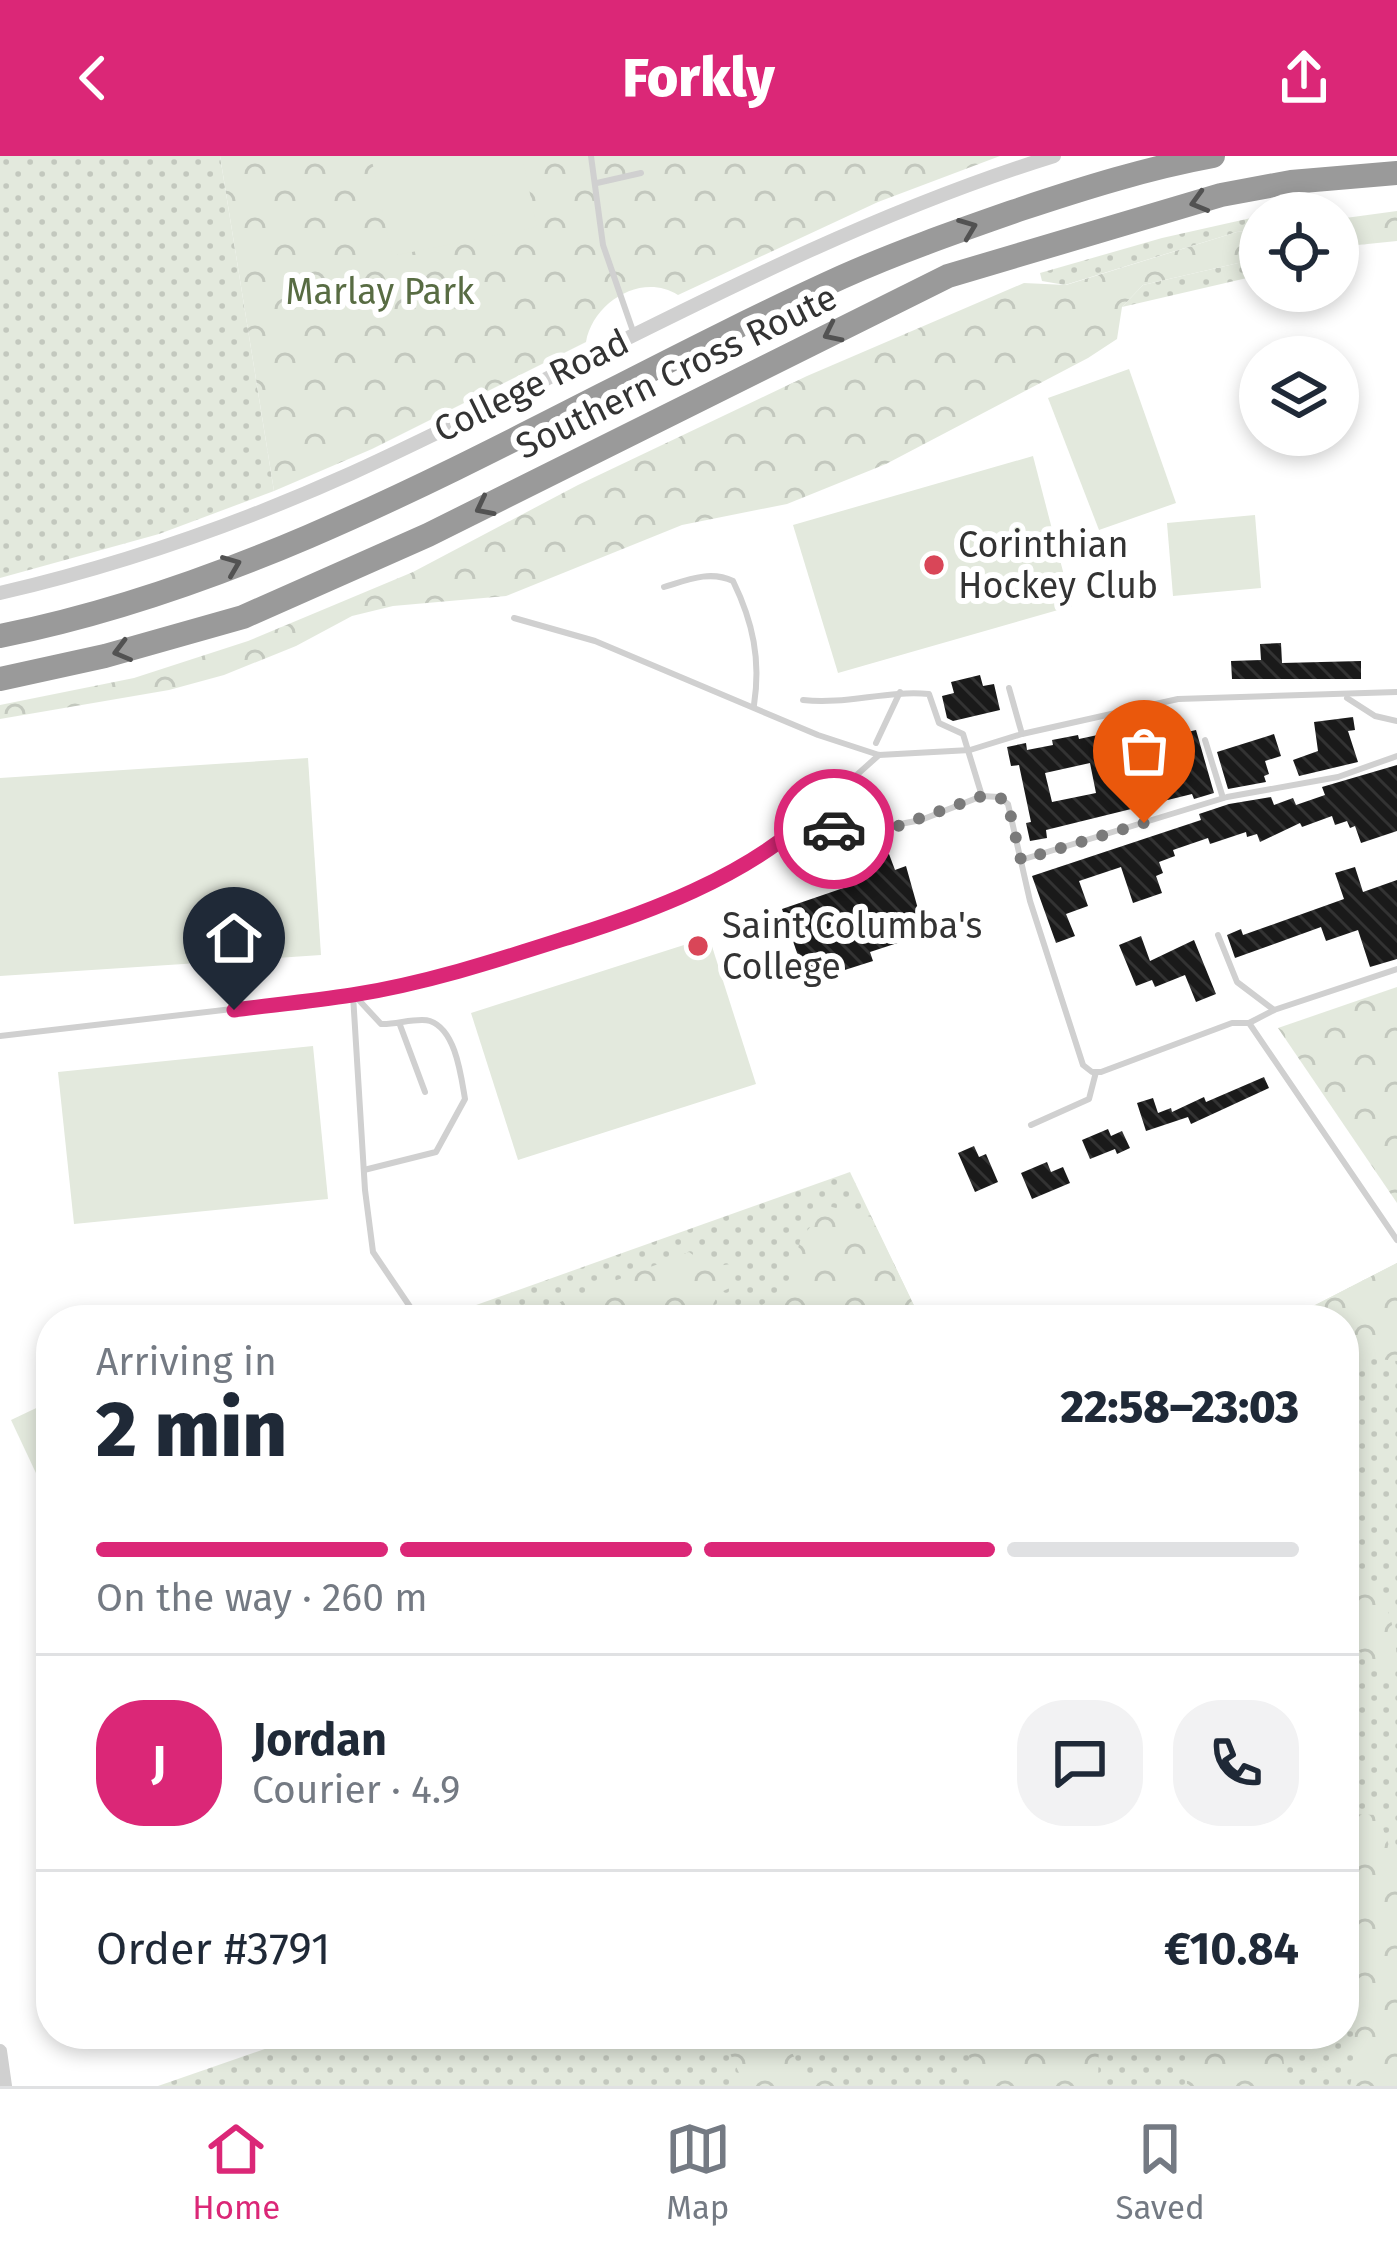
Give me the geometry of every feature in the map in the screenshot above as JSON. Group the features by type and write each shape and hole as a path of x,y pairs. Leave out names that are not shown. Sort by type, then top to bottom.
{"highway":[{"name":"Southern Cross Route","path":"0,636 139,601 304,536 460,466 844,276 1080,189 1214,156"},
{"name":"Southern Cross Route","path":"0,680 243,617 428,535 948,276 1221,195 1291,182 1397,173"}],"street":[{"name":"College Road","path":"0,593 132,558 285,501 772,265 909,205 1054,156"},
{"path":"0,2051 5,2086"}],"lane":[{"path":"591,156 603,245 634,334"},
{"path":"596,183 641,173"},
{"path":"664,587 701,576 734,580 758,656 754,706"},
{"path":"514,617 595,641 818,735 879,755 970,750 1133,708 1228,696 1397,692"},
{"path":"1010,688 1022,734"},
{"path":"876,743 901,691"},
{"path":"803,700 837,704 901,691 929,694 939,723 963,734 982,796"},
{"path":"1344,696 1376,716 1397,721"},
{"path":"1133,708 1144,756"},
{"path":"1205,740 1223,798"},
{"path":"0,1036 353,995 446,975 626,919 691,892 784,840 879,755"},
{"path":"1021,860 1223,798 1338,777 1397,756"},
{"path":"802,824 842,830 898,826 982,796 999,797 1008,804 1030,902 1083,1065 1096,1072 1397,969"},
{"path":"1218,935 1237,982 1274,1010"},
{"path":"353,995 381,1024 427,1019 442,1029 458,1060 465,1099 436,1152 364,1170"},
{"path":"353,995 373,1252 408,1305"},
{"path":"1249,1023 1397,1240"},
{"path":"400,1025 425,1092"},
{"path":"1031,1125 1089,1099 1096,1072"}],"green space":[{"path":"0,156 220,156 274,491 159,534 0,578"},
{"name":"Marlay Park","path":"220,156 1000,156 878,202 678,295 649,287 621,295 598,315 586,342 372,449 274,491"},
{"path":"371,156 522,156 537,227 392,256"},
{"path":"1397,211 1397,241 1359,245 1359,216"},
{"path":"1239,221 1239,232 1065,285 1042,281 1040,273"},
{"path":"1237,232 1239,263 1143,285 1122,307 1117,339 1088,358 886,464 787,504 682,525 506,596 393,606 352,616 296,646 224,675 169,690 0,719 0,705 134,678 248,641 413,572 578,485 807,376 1024,283 1066,285"},
{"path":"1239,263 1239,280 1122,307 1143,285"},
{"path":"1129,369 1176,503 1099,530 1048,398"},
{"name":"Corinthian Hockey Club","path":"1033,456 1072,606 838,673 793,525"},
{"path":"1255,515 1261,588 1173,596 1167,523"},
{"path":"308,758 321,955 0,976 0,778"},
{"path":"709,937 756,1084 518,1160 471,1013"},
{"path":"1397,987 1397,1203 1278,1028"},
{"path":"313,1046 328,1199 74,1224 58,1072"},
{"path":"850,1172 914,1305 476,1305"},
{"path":"828,1206 871,1217 914,1305 762,1305 786,1289 801,1238"},
{"path":"689,1252 710,1267 731,1264 736,1285 719,1293 713,1305 552,1305"},
{"path":"1397,1263 1397,2086 158,2086 265,2049 1359,2049 1359,1305 1315,1305"},
{"path":"1397,1263 1397,1361 1369,1358 1359,1364 1359,1305 1315,1305"},
{"path":"36,1408 36,1473 11,1420"},
{"path":"1359,1569 1380,1594 1395,1638 1397,1668 1380,1673 1359,1651"},
{"path":"1359,1814 1378,1815 1392,1854 1397,1853 1397,2086 1350,2086 1356,2057"},
{"path":"728,2049 790,2049 801,2071 847,2086 745,2086"},
{"path":"967,2049 1099,2049 1098,2086 977,2086"},
{"path":"1187,2049 1282,2049 1286,2086 1187,2086"}],"building":[{"path":"1281,643 1282,663 1361,661 1361,679 1232,679 1231,661 1261,660 1260,644"},
{"path":"980,675 983,686 994,684 1000,710 953,721 947,718 942,696 954,693 951,682"},
{"path":"1353,717 1355,730 1348,731 1358,762 1299,776 1293,760 1318,751 1314,722"},
{"path":"1130,728 1133,746 1111,751 1120,791 1160,779 1152,753 1186,742 1183,733 1196,730 1214,793 1194,799 1192,794 1046,830 1047,838 1030,841 1026,823 1031,822 1019,765 1011,766 1007,747 1026,743 1027,750 1053,745 1052,740 1078,735 1079,739","holes":["1090,763 1096,793 1052,802 1045,773"]},
{"path":"1274,734 1281,756 1265,761 1266,782 1228,789 1217,752"},
{"path":"1397,765 1397,831 1361,843 1355,826 1350,828 1347,821 1335,825 1332,816 1302,827 1300,823 1260,842 1257,834 1247,837 1246,832 1210,844 1208,838 1173,850 1175,856 1159,862 1163,873 1156,876 1162,893 1133,903 1121,867 1079,881 1088,906 1066,914 1075,936 1056,943 1032,876 1201,820 1199,814 1229,804 1271,797 1274,805 1293,798 1296,805 1325,795 1322,787"},
{"path":"889,854 895,870 906,866 925,934 870,952 873,961 807,982 782,909 858,883 852,867"},
{"path":"1355,867 1363,892 1397,880 1397,959 1370,967 1358,930 1326,941 1321,927 1235,958 1227,935 1241,929 1243,935 1344,899 1335,873"},
{"path":"1141,936 1150,961 1194,940 1216,994 1196,1002 1185,975 1155,987 1152,980 1136,986 1119,945"},
{"path":"1264,1077 1269,1088 1191,1124 1188,1117 1146,1131 1137,1103 1153,1098 1158,1113 1171,1108 1172,1112"},
{"path":"1108,1129 1111,1136 1122,1131 1130,1148 1090,1159 1082,1140"},
{"path":"974,1146 979,1157 986,1154 998,1182 975,1192 958,1153"},
{"path":"1047,1162 1051,1172 1063,1167 1070,1183 1032,1199 1021,1173"}],"way so far":[{"path":"834,829 898,826 982,796 999,797 1008,804 1021,860 1144,823"}],"place":[{"name":"Corinthian Hockey Club","path":"934,565"},
{"name":"Saint Columba's College","path":"698,946"}],"route":[{"path":"234,1010 353,995 514,955 626,919 691,892 784,840 802,824 834,829"}]}
